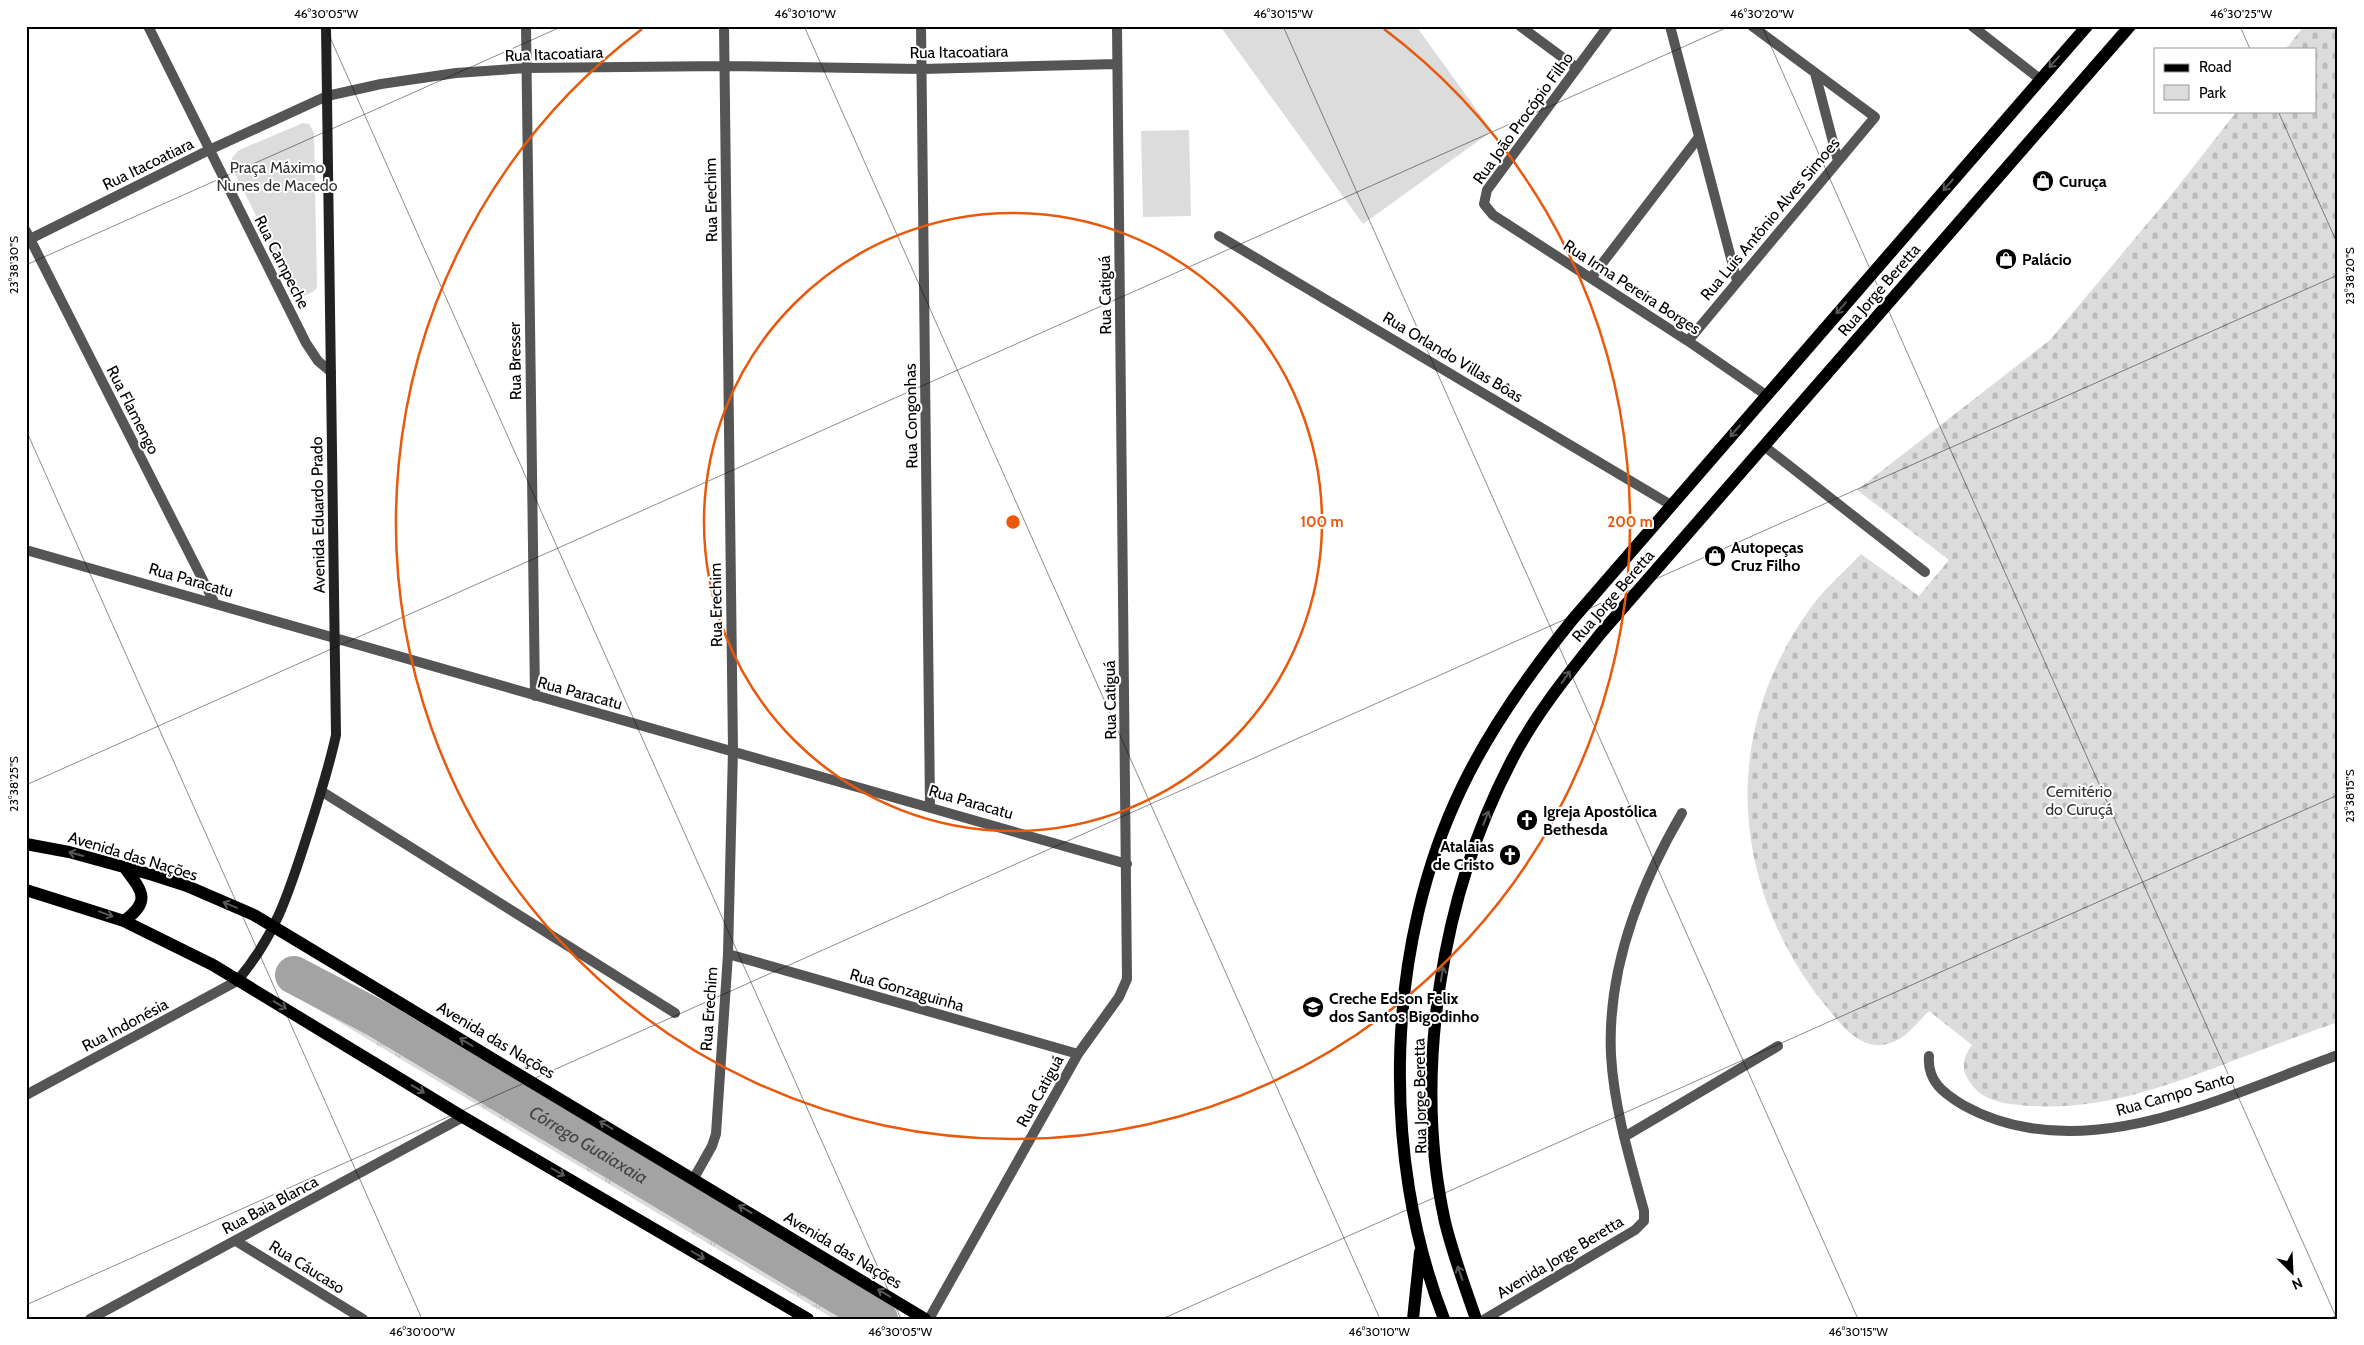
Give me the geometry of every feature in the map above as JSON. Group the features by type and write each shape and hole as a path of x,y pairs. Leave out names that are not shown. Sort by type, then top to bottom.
{"main road":[{"name":"Rua Jorge Beretta","path":"1444,1319 1420,1244 1403,1142 1400,1091 1401,1039 1406,986 1414,935 1426,884 1442,835 1462,786 1488,738 1516,694 1573,619 2087,26"},
{"name":"Rua Jorge Beretta","path":"1476,1319 1454,1255 1445,1221 1434,1139 1434,1041 1442,975 1459,894 1474,847 1514,756 1570,672 2130,26"},
{"name":"Avenida das Nações","path":"26,844 69,852 186,886 254,915 694,1178 925,1319"},
{"path":"124,921 138,911 142,900 139,888 125,868"},
{"path":"26,890 124,921 213,965 463,1117 808,1319"},
{"path":"1413,1319 1420,1244"}],"street":[{"name":"Rua Campeche","path":"148,26 306,343 318,361 331,372"},
{"name":"Avenida Eduardo Prado","path":"237,981 274,927 285,905 321,791 336,735 326,26"},
{"name":"Rua Bresser","path":"526,26 535,696"},
{"name":"Rua Erechim","path":"694,1178 709,1152 716,1134 728,954 733,750 724,26"},
{"name":"Rua Congonhas","path":"921,26 930,806"},
{"name":"Rua Catiguá","path":"929,1319 1078,1054 1119,997 1126,979 1127,864 1117,26"},
{"path":"1520,26 1577,68"},
{"name":"Rua João Procópio Filho","path":"1484,204 1487,190 1608,26"},
{"path":"1670,26 1737,281"},
{"path":"1752,26 1815,73 1838,161"},
{"path":"1972,26 2040,79"},
{"name":"Rua Itacoatiara","path":"28,237 209,150 328,96 381,84 447,75 526,68 724,66 922,69 1117,64"},
{"name":"Rua Luis Antônio Alves Simoes","path":"1688,341 1875,117 1815,73"},
{"path":"1591,278 1699,137"},
{"name":"Rua Irma Pereira Borges","path":"1484,204 1493,215 1688,341 1766,395"},
{"name":"Rua Orlando Villas Bôas","path":"1219,236 1671,505"},
{"name":"Rua Flamengo","path":"28,237 214,602"},
{"path":"1764,446 1925,572"},
{"name":"Rua Paracatu","path":"26,550 335,636 535,696 733,750 1127,864"},
{"path":"321,791 675,1013"},
{"name":"Avenida Jorge Beretta","path":"1485,1319 1640,1226 1644,1220 1644,1211 1624,1137 1611,1055 1611,1025 1619,968 1650,873 1682,813"},
{"name":"Rua Gonzaguinha","path":"728,954 1078,1054"},
{"name":"Rua Indonésia","path":"26,1095 237,981"},
{"path":"1624,1137 1778,1046"},
{"name":"Rua Campo Santo","path":"1929,1056 1928,1069 1932,1080 1953,1099 1976,1112 2006,1123 2026,1127 2078,1131 2136,1124 2192,1108 2338,1055"},
{"name":"Rua Baia Blanca","path":"90,1319 463,1117"},
{"name":"Rua Cáucaso","path":"236,1241 363,1319"}],"green space":[{"path":"1220,26 1416,26 1492,131 1363,224"},
{"name":"Cemitério do Curuçá","path":"2304,26 2338,26 2338,1022 2183,1080 2130,1096 2075,1105 2019,1105 2000,1102 1976,1090 1968,1080 1964,1069 1964,1060 1972,1045 1929,1011 1896,1041 1889,1044 1873,1045 1859,1039 1846,1029 1807,981 1788,949 1772,916 1760,881 1752,845 1748,808 1749,770 1758,716 1776,666 1802,620 1823,592 1861,554 1919,596 1949,560 1857,490 2050,340 2172,194 2236,112 2316,112 2316,48 2287,48"},
{"name":"Praça Máximo Nunes de Macedo","path":"303,123 309,124 314,133 317,287 314,291 304,296 297,293 291,287 231,165 232,158 239,150"},
{"path":"1189,130 1191,216 1143,217 1141,131"},
{"path":"292,985 360,1018 864,1319 834,1319 289,992"}],"waterway":[{"name":"Córrego Guaiaxaia","path":"294,975 376,1018 879,1319"}],"place":[{"name":"Curuça","path":"2043,181"},
{"name":"Palácio","path":"2006,259"},
{"name":"Autopeças Cruz Filho","path":"1715,556"},
{"name":"Igreja Apostólica Bethesda","path":"1527,820"},
{"name":"Atalaias de Cristo","path":"1510,855"},
{"name":"Creche Edson Felix dos Santos Bigodinho","path":"1313,1007"}]}
